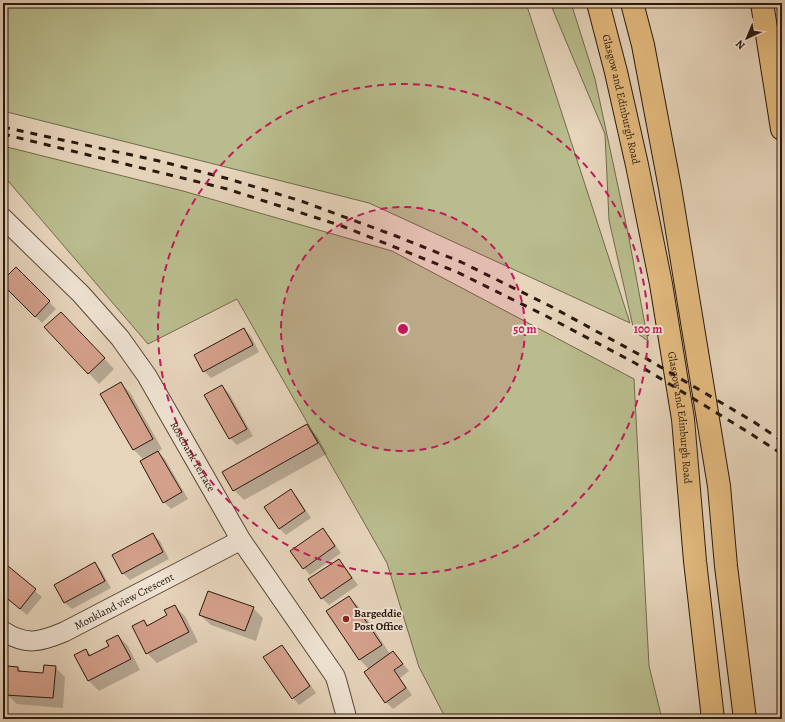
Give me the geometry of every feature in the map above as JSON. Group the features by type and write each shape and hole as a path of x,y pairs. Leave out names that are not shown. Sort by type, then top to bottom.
{"highway":[{"name":"Glasgow and Edinburgh Road","path":"598,3 616,72 637,165 661,284 684,419 695,561 713,719"},
{"path":"632,3 644,45 670,188 719,486 726,566 745,719"},
{"path":"762,3 782,129"},
{"path":"770,3 782,50"}],"street":[{"name":"Rosebank Terrace","path":"3,218 81,294 120,338 147,376 241,540 335,676 346,719"},
{"name":"Monkland view Crescent","path":"3,630 21,641 44,640 71,628 241,540"}],"green space":[{"path":"3,3 526,3 630,323 369,203 3,111"},
{"path":"550,3 571,3 595,79 628,233 648,341 634,331 609,220 605,134"},
{"path":"3,146 183,191 392,251 634,379 649,666 662,719 446,719 419,667 387,563 237,299 148,344 3,175"}],"building":[{"path":"16,267 50,301 35,317 3,285 3,280"},
{"path":"61,312 105,358 88,374 44,327"},
{"path":"244,328 253,345 203,372 194,355"},
{"path":"121,382 153,439 133,450 100,394"},
{"path":"222,385 247,429 229,439 204,395"},
{"path":"307,424 318,443 233,491 222,472"},
{"path":"158,451 182,492 163,503 140,461"},
{"path":"291,489 305,511 279,529 264,507"},
{"path":"323,528 335,546 303,569 290,551"},
{"path":"153,533 163,552 122,574 112,555"},
{"path":"339,559 352,578 321,599 308,579"},
{"path":"3,562 36,589 20,609 3,595"},
{"path":"95,562 105,581 64,603 54,585"},
{"path":"208,591 254,607 245,631 199,615"},
{"path":"349,596 382,645 359,660 326,611"},
{"path":"175,605 189,632 146,654 132,626 144,620 147,626 167,615 164,610"},
{"path":"118,635 131,659 88,681 74,655 86,649 89,656 109,646 106,641"},
{"path":"282,645 310,686 292,699 263,657"},
{"path":"393,651 403,664 394,670 406,688 385,703 364,672"},
{"path":"44,665 56,666 53,698 5,695 7,666 18,667 18,671 43,673"}],"railway":[{"path":"3,127 159,161 229,179 301,201 461,262 550,306 642,356 754,422 782,441"},
{"path":"3,134 227,189 342,226 457,272 546,316 635,363 782,454"}],"place":[{"name":"Bargeddie Post Office","path":"346,619"}]}
